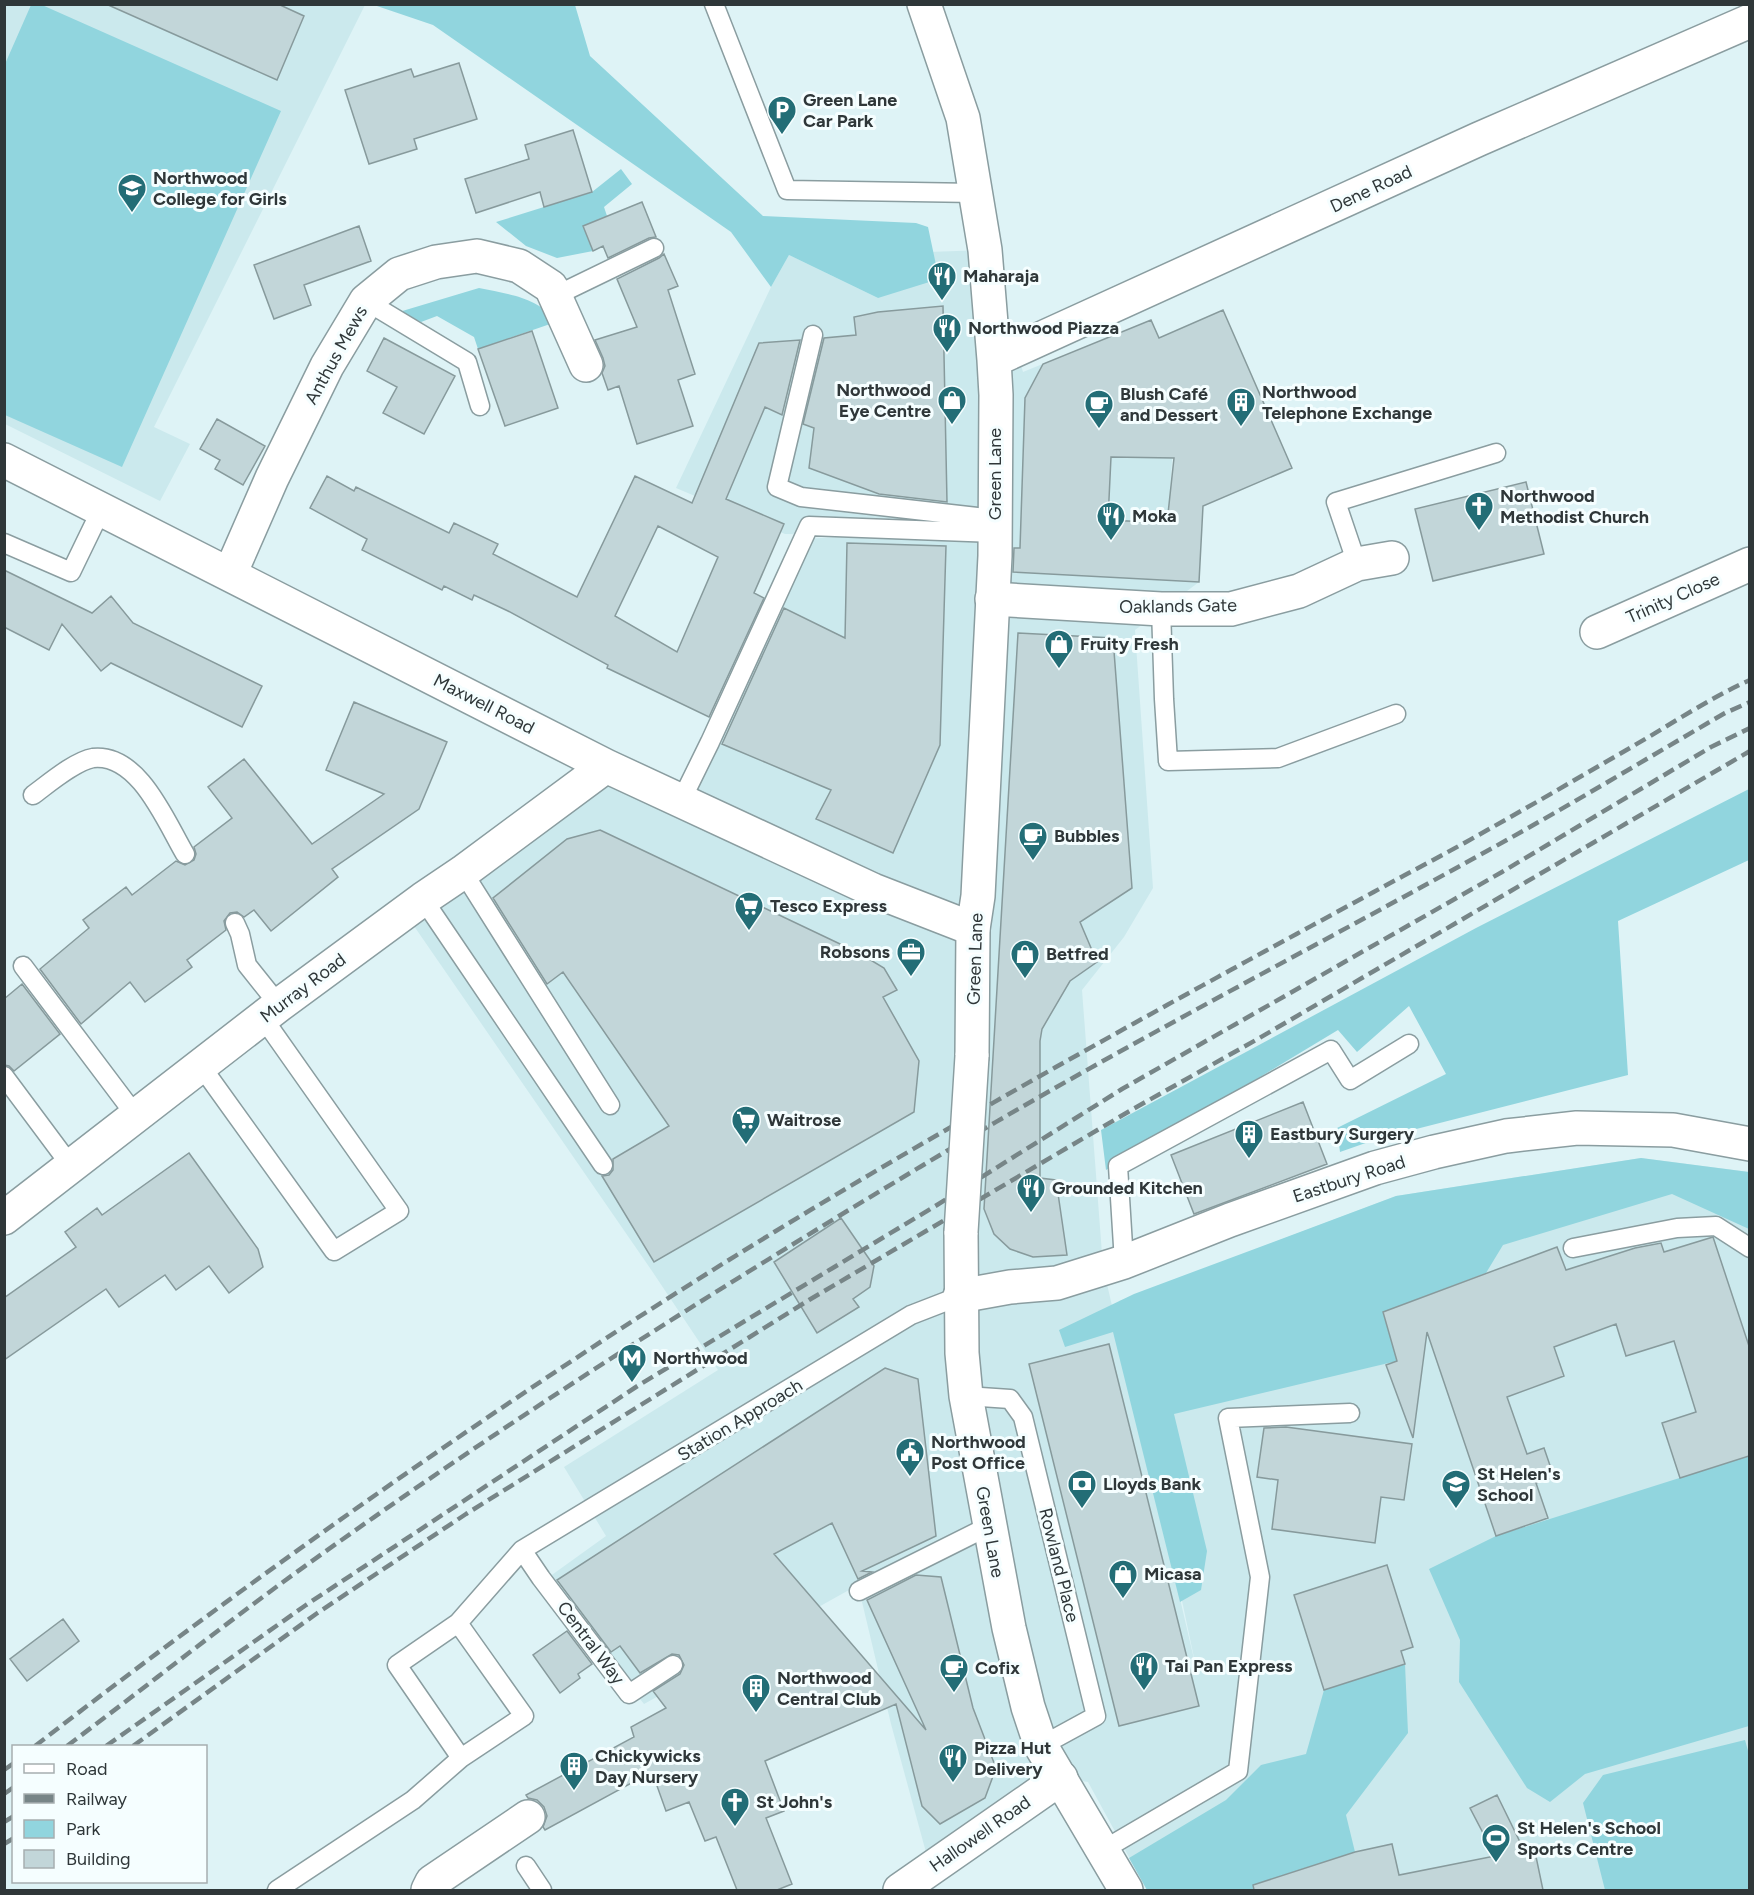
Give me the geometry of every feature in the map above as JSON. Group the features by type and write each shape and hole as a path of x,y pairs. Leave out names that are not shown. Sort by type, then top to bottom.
{"street":[{"name":"Green Lane","path":"924,4 963,118 985,250 996,395 992,599 978,896 973,929 972,1056 961,1232 960,1296 966,1396 1011,1639 1028,1707 1041,1746 1126,1890"},
{"name":"Dene Road","path":"994,360 1489,135 1749,21"},
{"name":"Anthus Mews","path":"230,574 282,457 327,366 366,301 399,274 436,262 477,256 519,266 551,287 586,365"},
{"name":"Maxwell Road","path":"4,460 606,766 882,894 973,929"},
{"name":"Oaklands Gate","path":"992,599 1161,609 1231,609 1299,591 1357,564 1392,558"},
{"name":"Trinity Close","path":"1597,632 1749,564"},
{"name":"Murray Road","path":"4,1218 271,1011 606,766"},
{"name":"Eastbury Road","path":"960,1296 1010,1287 1057,1283 1124,1262 1230,1220 1375,1168 1506,1136 1577,1128 1673,1130 1749,1144"},
{"name":"Hallowell Road","path":"900,1890 1061,1778"},
{"path":"428,1890 432,1882 528,1816"}],"lane":[{"path":"714,4 787,190 976,193"},
{"path":"555,296 654,248"},
{"path":"366,301 467,362 480,406"},
{"path":"813,335 777,487 801,497 995,526"},
{"path":"1357,564 1336,502 1496,453"},
{"path":"4,543 70,572 101,510"},
{"path":"681,801 809,526 995,526"},
{"path":"1161,609 1168,761 1278,758 1396,714"},
{"path":"33,795 79,763 93,758 109,760 126,767 143,783 185,854"},
{"path":"464,872 610,1105"},
{"path":"423,899 603,1165"},
{"path":"201,1066 333,1251 399,1211 271,1011 247,965 240,933 235,923"},
{"path":"23,966 136,1116"},
{"path":"1124,1262 1118,1166 1331,1050 1350,1080 1409,1044"},
{"path":"4,1076 71,1166"},
{"path":"1573,1248 1677,1228 1716,1226 1749,1248"},
{"name":"Station Approach","path":"461,1758 397,1665 459,1623 522,1550 911,1315 960,1296"},
{"name":"Rowland Place","path":"966,1396 1011,1399 1023,1417 1096,1716 1041,1746"},
{"path":"1103,1850 1238,1772 1260,1577 1228,1418 1350,1413"},
{"path":"859,1591 989,1526"},
{"name":"Central Way","path":"522,1550 629,1694 673,1665"},
{"path":"277,1890 413,1800 461,1758 524,1716 459,1623"},
{"path":"526,1866 542,1890"}],"shaded area":[{"name":"Northwood College for Girls","path":"4,5 365,5 154,427 190,444 160,501 5,424"},
{"path":"985,250 1023,372 1151,320 1177,382 1170,492 1203,494 1199,582 1135,630 1153,888 1124,937 1082,990 1103,1267 1197,1672 1119,1301 1396,1196 1641,1158 1749,1172 1749,1890 1147,1890 1088,1782 1061,1778 927,1856 891,1724 858,1585 644,1704 584,1630 549,1577 606,1536 564,1467 718,1370 405,913 606,766 681,800 803,539 874,535 785,534 676,488 771,287 789,255 878,298 872,254"}],"green space":[{"name":"Northwood College for Girls","path":"31,5 42,5 281,111 122,467 5,415 5,64"},
{"path":"374,5 575,5 590,56 763,216 916,223 928,227 939,279 878,298 789,255 771,287 731,232 433,25"},
{"path":"621,169 632,184 604,207 607,216 583,226 593,251 557,258 526,246 496,222 592,192"},
{"path":"479,288 532,302 541,307 556,322 478,349 474,337 437,316 421,322 399,312"},
{"path":"1749,789 1749,860 1618,921 1628,1075 1377,1139 1340,1152 1337,1128 1446,1074 1409,1006 1357,1052 1338,1030 1106,1170 1101,1130 1476,928"},
{"path":"1641,1158 1749,1172 1749,1229 1672,1194 1503,1245 1486,1273 1383,1312 1397,1361 1174,1414 1207,1551 1201,1590 1180,1602 1113,1332 1065,1347 1059,1330 1134,1294 1396,1196"},
{"path":"1749,1456 1749,1726 1585,1774 1550,1802 1527,1788 1459,1682 1460,1640 1429,1569 1496,1536"},
{"path":"1405,1664 1408,1733 1346,1815 1355,1852 1280,1876 1283,1890 1147,1890 1129,1858 1226,1800 1261,1765 1306,1754 1324,1690"},
{"path":"1745,1740 1750,1758 1749,1890 1605,1890 1583,1803 1603,1775"}],"building":[{"path":"106,4 278,4 304,16 277,80"},
{"path":"459,63 477,119 414,139 417,149 369,164 345,90 411,69 414,77"},
{"path":"573,130 592,192 544,207 540,192 476,213 465,179 529,159 525,145"},
{"path":"642,202 656,237 649,238 608,258 603,246 593,251 583,226"},
{"path":"359,226 371,261 304,285 311,305 274,319 254,265"},
{"path":"664,254 678,286 668,290 695,374 678,380 693,426 637,444 619,386 608,390 602,373 605,366 603,358 595,340 637,327 617,279"},
{"path":"943,306 947,502 879,494 809,468 814,428 803,424 824,338 856,335 854,317 878,312"},
{"path":"1223,310 1292,468 1203,506 1199,582 1013,572 1014,548 1020,548 1025,398 1043,364 1151,320 1159,338","holes":["1111,457 1174,458 1167,523 1108,520"]},
{"path":"532,331 558,408 505,426 478,349"},
{"path":"384,338 455,376 424,434 383,413 397,387 367,371"},
{"path":"800,340 782,415 765,407 726,499 784,524 754,593 764,598 709,717 607,668 608,665 508,611 474,595 472,600 444,586 442,590 362,550 367,539 310,508 327,476 354,491 356,487 449,533 454,523 498,544 493,554 577,597 635,476 692,503 759,343","holes":["658,526 718,557 677,652 615,616"]},
{"path":"217,419 265,446 243,485 215,469 220,460 200,449"},
{"name":"Northwood Methodist Church","path":"1526,482 1544,554 1433,581 1415,509"},
{"path":"847,543 946,546 940,745 893,853 816,819 831,790 722,744 784,608 845,638"},
{"path":"4,570 92,613 111,596 133,623 262,686 242,727 111,663 101,671 62,624 49,650 4,627"},
{"path":"1018,633 1113,638 1132,888 1080,922 1097,962 1070,981 1042,1029 1040,1041 1040,1178 1056,1180 1067,1255 1033,1257 1010,1249 994,1234 984,1209"},
{"path":"354,702 447,742 419,809 332,869 338,877 271,931 254,910 244,917 237,912 230,913 224,921 226,930 187,960 192,967 145,1002 130,982 81,1024 40,969 89,928 83,920 126,887 132,895 176,861 185,865 194,860 196,854 194,847 232,818 208,787 244,759 312,844 384,794 326,770"},
{"path":"600,830 859,953 884,968 897,990 883,997 919,1061 914,1112 654,1262 602,1176 609,1175 613,1170 613,1159 669,1126 563,972 547,984 493,898 567,839"},
{"path":"22,984 60,1034 14,1071 4,1065 4,999"},
{"name":"Eastbury Surgery","path":"1303,1102 1327,1164 1194,1214 1171,1155"},
{"path":"189,1153 258,1249 263,1267 229,1293 209,1266 176,1290 165,1275 119,1307 106,1289 4,1360 4,1298 76,1247 65,1232 97,1208 102,1215"},
{"path":"841,1218 874,1266 870,1287 853,1299 859,1307 817,1333 774,1262"},
{"path":"1713,1237 1749,1346 1749,1456 1680,1478 1662,1423 1696,1412 1674,1341 1626,1356 1616,1324 1554,1347 1564,1376 1507,1397 1527,1454 1544,1448 1554,1477 1536,1483 1548,1518 1496,1536 1427,1332 1413,1438 1386,1365 1397,1361 1383,1312 1557,1247 1566,1270 1635,1248 1661,1243 1664,1252"},
{"path":"1109,1344 1199,1706 1119,1726 1029,1364"},
{"path":"885,1368 918,1379 936,1536 862,1571 872,1572 858,1579 832,1523 774,1554 926,1730 867,1600 916,1575 941,1577 973,1708 996,1768 985,1798 940,1824 922,1806 896,1704 765,1761 784,1811 766,1818 792,1884 777,1890 737,1890 716,1837 705,1841 689,1802 666,1811 656,1783 651,1784 648,1774 545,1830 543,1827 547,1816 544,1807 537,1800 528,1798 526,1795 634,1737 631,1727 666,1708 653,1691 680,1674 684,1665 679,1655 672,1654 640,1673 620,1646 611,1652 557,1580"},
{"path":"1286,1427 1412,1444 1404,1500 1381,1497 1375,1543 1272,1529 1278,1480 1257,1477 1264,1428"},
{"path":"1387,1565 1413,1647 1401,1651 1405,1664 1324,1690 1294,1595"},
{"path":"63,1619 79,1641 27,1681 10,1659"},
{"path":"567,1631 592,1664 578,1674 580,1678 560,1693 533,1655"},
{"name":"St Helen's School Sports Centre","path":"1497,1795 1524,1850 1534,1847 1543,1890 1254,1890 1253,1885 1355,1852 1392,1844 1399,1875 1495,1856 1470,1808"}],"railway":[{"path":"36,1745 245,1588 388,1486 532,1387 702,1277 1000,1099 1463,844 1706,703 1750,680"},
{"path":"68,1745 265,1595 370,1520 525,1415 761,1264 1060,1085 1487,851 1725,713 1750,702"},
{"path":"107,1745 306,1605 639,1385 937,1205 1122,1089 1502,872 1711,747 1750,728"},
{"path":"134,1745 316,1614 466,1514 809,1300 1750,751"},
{"path":"4,1770 12,1764"},
{"path":"4,1794 12,1788"},
{"path":"4,1822 12,1817"},
{"path":"4,1844 12,1839"}],"place":[{"name":"Green Lane Car Park","path":"782,136"},
{"name":"Northwood College for Girls","path":"132,214"},
{"name":"Maharaja","path":"942,302"},
{"name":"Northwood Piazza","path":"947,354"},
{"name":"Northwood Eye Centre","path":"952,426"},
{"name":"Northwood Telephone Exchange","path":"1241,428"},
{"name":"Blush Café and Dessert","path":"1099,430"},
{"name":"Northwood Methodist Church","path":"1479,532"},
{"name":"Moka","path":"1111,542"},
{"name":"Fruity Fresh","path":"1059,670"},
{"name":"Bubbles","path":"1033,862"},
{"name":"Tesco Express","path":"749,932"},
{"name":"Robsons","path":"911,978"},
{"name":"Betfred","path":"1025,980"},
{"name":"Waitrose","path":"746,1146"},
{"name":"Eastbury Surgery","path":"1249,1160"},
{"name":"Grounded Kitchen","path":"1031,1214"},
{"name":"Northwood","path":"632,1384"},
{"name":"Northwood Post Office","path":"910,1478"},
{"name":"Lloyds Bank","path":"1082,1510"},
{"name":"St Helen's School","path":"1456,1510"},
{"name":"Micasa","path":"1123,1600"},
{"name":"Tai Pan Express","path":"1144,1692"},
{"name":"Cofix","path":"954,1694"},
{"name":"Northwood Central Club","path":"756,1714"},
{"name":"Pizza Hut Delivery","path":"953,1784"},
{"name":"Chickywicks Day Nursery","path":"574,1792"},
{"name":"St John's","path":"735,1828"},
{"name":"St Helen's School Sports Centre","path":"1496,1864"}]}
